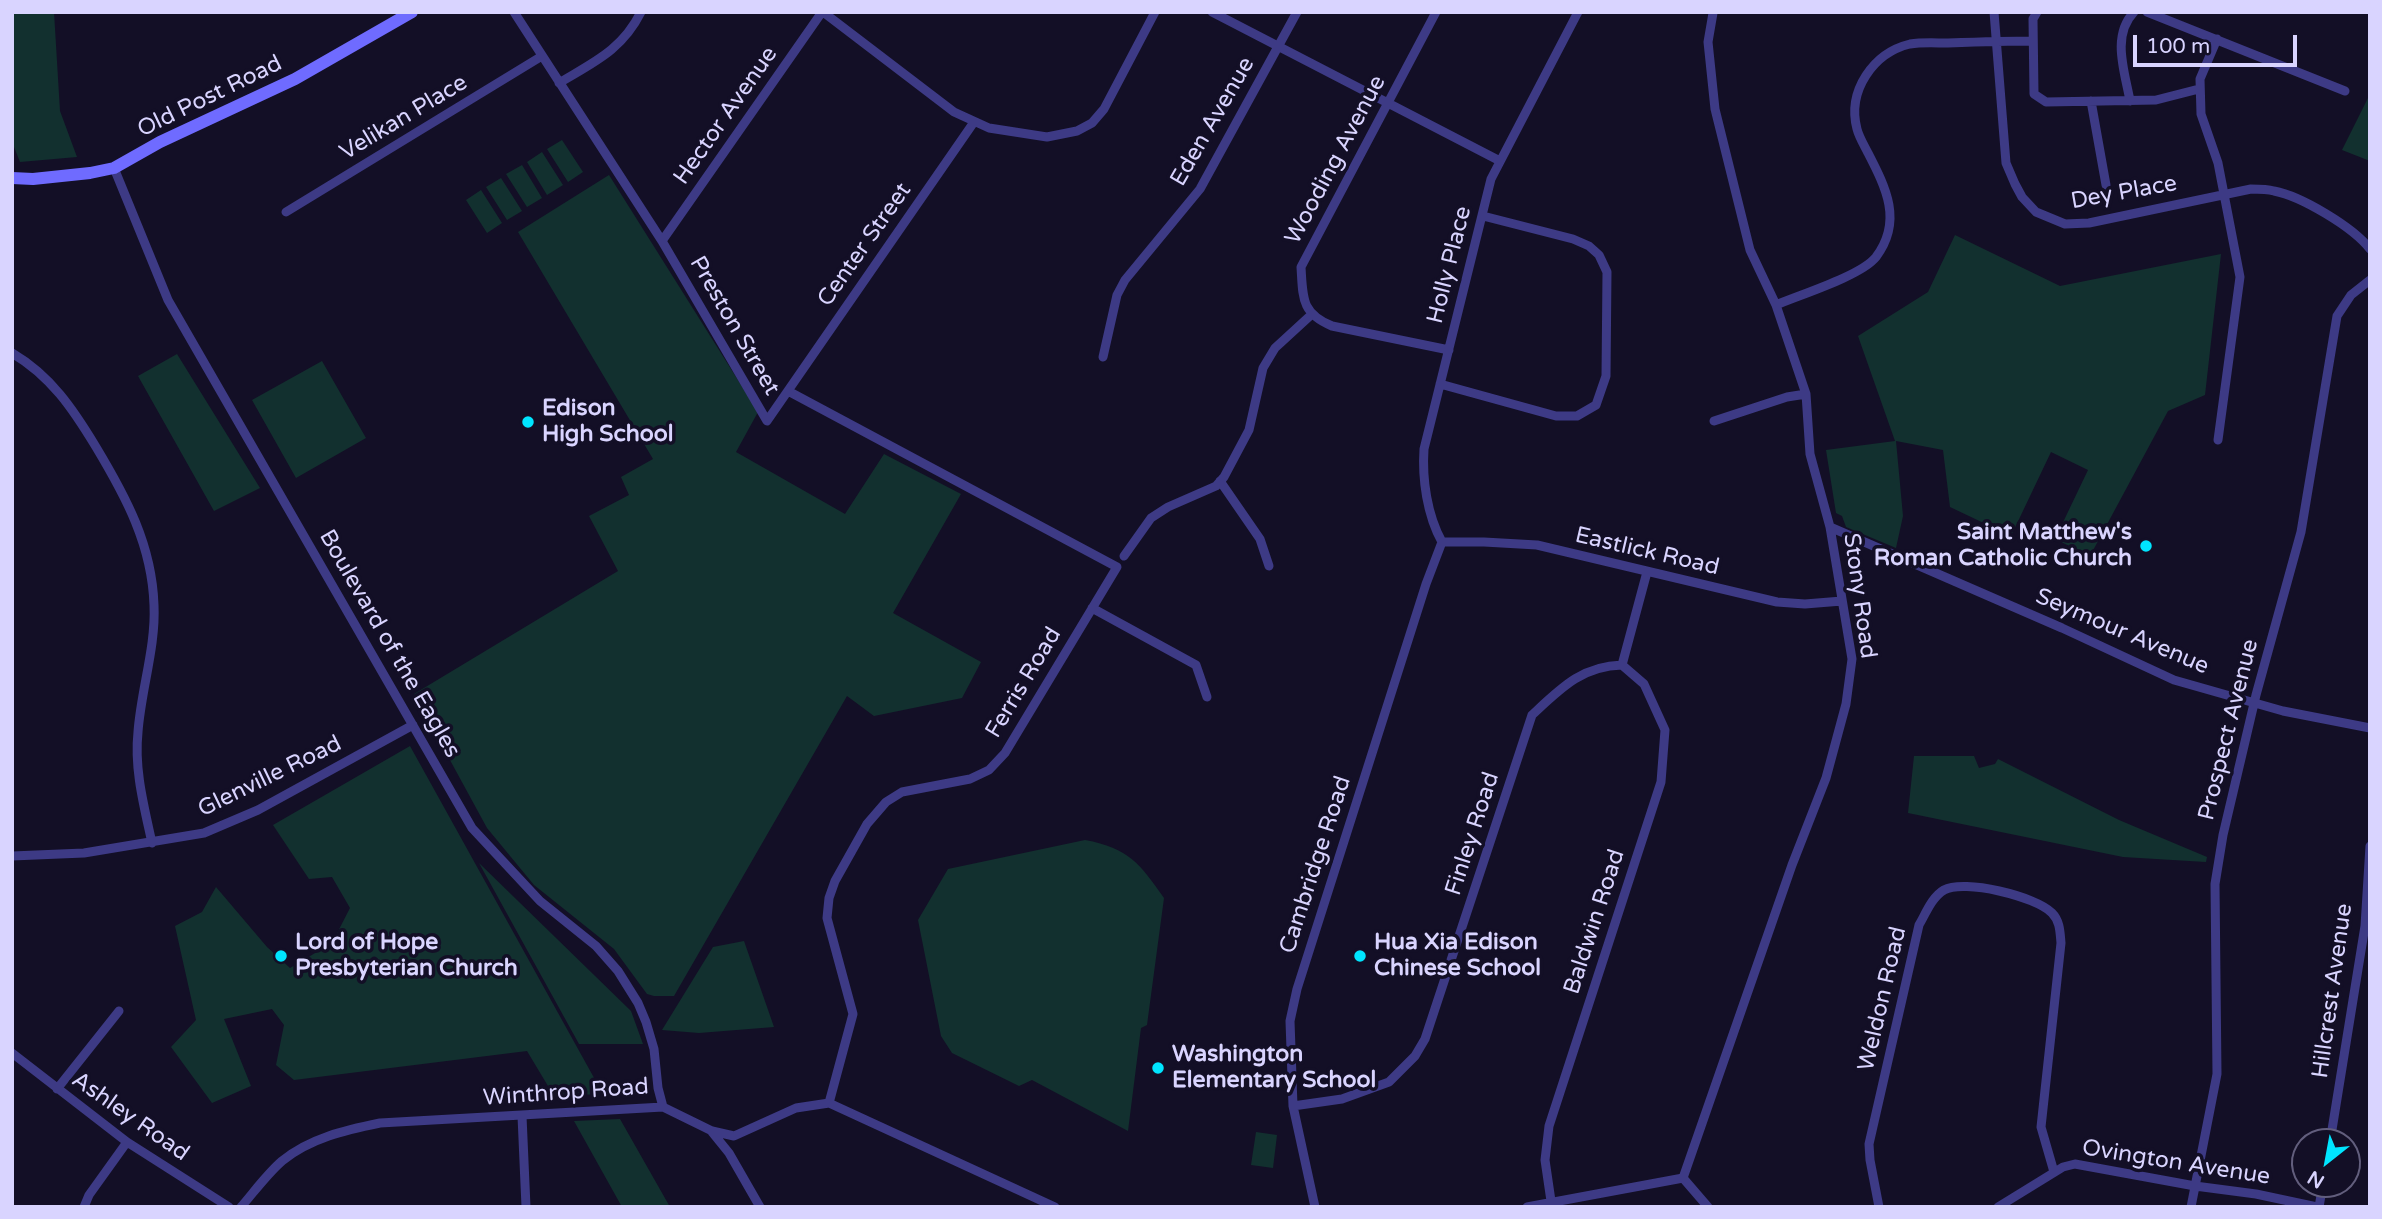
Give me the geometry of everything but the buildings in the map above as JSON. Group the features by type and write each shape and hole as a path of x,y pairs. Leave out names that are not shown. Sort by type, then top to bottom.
{"street":[{"name":"Old Post Road","path":"12,178 33,179 114,168 160,142 295,79 412,12"},
{"name":"Preston Street","path":"514,12 662,242 768,421 789,391 1117,567"},
{"path":"559,83 623,42 641,12"},
{"path":"823,12 954,112 989,128 1047,137 1077,131 1091,123 1104,109 1155,12"},
{"name":"Hector Avenue","path":"662,242 823,12"},
{"path":"1212,12 1500,161"},
{"name":"Eden Avenue","path":"1103,357 1117,295 1125,280 1200,189 1297,12"},
{"name":"Wooding Avenue","path":"1311,315 1306,302 1301,267 1436,12"},
{"name":"Holly Place","path":"1442,542 1435,529 1422,472 1424,449 1491,179 1578,12"},
{"name":"Stony Road","path":"1683,1178 1792,865 1826,778 1846,704 1852,659 1829,527 1810,454 1806,394 1776,305 1750,250 1715,109 1708,42 1713,12"},
{"name":"Dey Place","path":"1994,12 2006,163 2022,197 2036,212 2064,224 2090,222 2251,189 2276,191 2334,219 2363,239 2370,249"},
{"path":"2037,12 2033,19 2034,94 2046,102 2156,100 2199,89"},
{"path":"2130,101 2120,47 2124,24 2134,12"},
{"path":"2147,12 2345,91"},
{"path":"2217,39 2201,75 2201,114 2218,163 2222,195 2240,277 2218,440"},
{"path":"1776,305 1856,272 1875,259 1887,238 1891,214 1888,195 1857,131 1855,115 1857,94 1869,70 1886,54 1911,44 2033,41"},
{"name":"Velikan Place","path":"286,212 542,57"},
{"path":"2091,101 2106,185"},
{"name":"Center Street","path":"789,391 974,122"},
{"name":"Boulevard of the Eagles","path":"114,168 168,300 472,828 540,901 596,946 618,971 638,1003 654,1049 663,1107"},
{"path":"1440,384 1556,416 1577,416 1596,405 1606,376 1607,272 1600,255 1589,246 1573,239 1483,216"},
{"name":"Prospect Avenue","path":"2191,1207 2217,1074 2215,884 2222,835 2254,703 2301,532 2337,316 2351,295 2370,280"},
{"path":"1124,556 1151,518 1168,507 1216,486 1220,481 1237,456 1249,430 1263,368 1275,348 1311,315 1332,326 1449,350"},
{"path":"12,352 46,377 65,398 125,496 143,541 152,577 155,607 138,733 138,763 152,842"},
{"path":"1714,421 1787,397 1806,394"},
{"path":"1220,481 1260,539 1269,566"},
{"name":"Seymour Avenue","path":"1829,527 2062,628 2174,680 2283,711 2370,728"},
{"name":"Eastlick Road","path":"1442,542 1537,545 1777,602 1805,604 1842,601"},
{"name":"Cambridge Road","path":"1315,1207 1293,1106 1290,1021 1297,989 1426,584 1442,542"},
{"name":"Ferris Road","path":"829,1103 853,1014 827,918 829,898 835,881 867,824 886,802 902,792 970,779 989,770 1005,754 1117,567"},
{"path":"1622,665 1647,572"},
{"path":"1092,608 1196,665 1207,697"},
{"name":"Finley Road","path":"1293,1106 1342,1099 1389,1082 1415,1056 1425,1039 1532,715 1575,677 1602,666 1622,665"},
{"name":"Baldwin Road","path":"1551,1201 1545,1160 1549,1126 1661,782 1665,730 1644,684 1622,665"},
{"name":"Glenville Road","path":"12,856 85,853 204,833 258,810 413,725"},
{"name":"Hillcrest Avenue","path":"2332,1128 2365,926 2370,846"},
{"name":"Weldon Road","path":"1879,1207 1870,1160 1870,1144 1919,925 1938,894 1947,888 1960,886 2017,895 2052,913 2060,926 2061,943 2041,1127 2054,1172"},
{"path":"57,1089 119,1010"},
{"name":"Ashley Road","path":"12,1053 127,1142 229,1207"},
{"path":"829,1103 1055,1207"},
{"name":"Winthrop Road","path":"241,1207 280,1163 293,1153 343,1131 380,1123 663,1107 712,1131 734,1136 796,1108 829,1103"},
{"path":"522,1116 526,1207"},
{"path":"712,1131 729,1153 760,1207"},
{"path":"83,1207 127,1142"},
{"name":"Ovington Avenue","path":"1998,1207 2054,1172 2076,1164 2318,1207"},
{"path":"1527,1207 1683,1178 1708,1207"}],"green space":[{"path":"12,12 54,12 60,111 77,157 20,162 12,142"},
{"path":"2370,94 2370,161 2342,150"},
{"path":"562,140 583,172 568,182 547,149"},
{"path":"542,152 563,185 547,195 527,162"},
{"path":"522,165 542,198 527,207 506,174"},
{"path":"609,175 758,412 736,452 845,514 884,454 961,494 893,613 981,662 962,698 874,716 847,696 674,996 647,994 614,949 534,885 487,828 414,694 618,571 589,516 629,495 621,477 653,459 518,232"},
{"path":"501,178 522,211 507,220 486,187"},
{"path":"481,190 502,223 487,233 466,200"},
{"path":"1955,235 2060,286 2221,254 2205,395 2168,411 2090,556 2055,539 2088,470 2051,452 2011,536 1950,507 1943,450 1896,441 1903,516 1896,548 1846,527 1842,516 1836,513 1826,450 1895,441 1858,336 1928,292"},
{"path":"177,354 260,488 214,511 138,376"},
{"path":"322,361 366,438 296,478 252,400"},
{"path":"410,746 603,1094 554,1096 527,1051 294,1080 276,1065 284,1025 272,1009 224,1019 251,1086 212,1103 171,1047 196,1020 175,926 202,912 216,887 267,947 290,968 332,943 350,908 332,877 309,879 273,825"},
{"path":"1914,756 1974,756 1979,768 1995,764 1998,759 2119,820 2207,857 2206,862 2123,857 1908,813"},
{"path":"1085,840 1113,848 1132,859 1164,898 1147,1025 1141,1028 1128,1131 1032,1080 1019,1086 952,1053 941,1036 918,920 948,869"},
{"path":"479,863 631,1011 643,1044 579,1044"},
{"path":"744,941 774,1027 699,1033 662,1030 713,947"},
{"path":"620,1119 670,1207 622,1207 574,1121"},
{"path":"1256,1132 1277,1135 1273,1168 1251,1165"}],"place":[{"name":"Edison High School","path":"528,422"},
{"name":"Saint Matthew's Roman Catholic Church","path":"2146,546"},
{"name":"Lord of Hope Presbyterian Church","path":"281,956"},
{"name":"Hua Xia Edison Chinese School","path":"1360,956"},
{"name":"Washington Elementary School","path":"1158,1068"}]}
